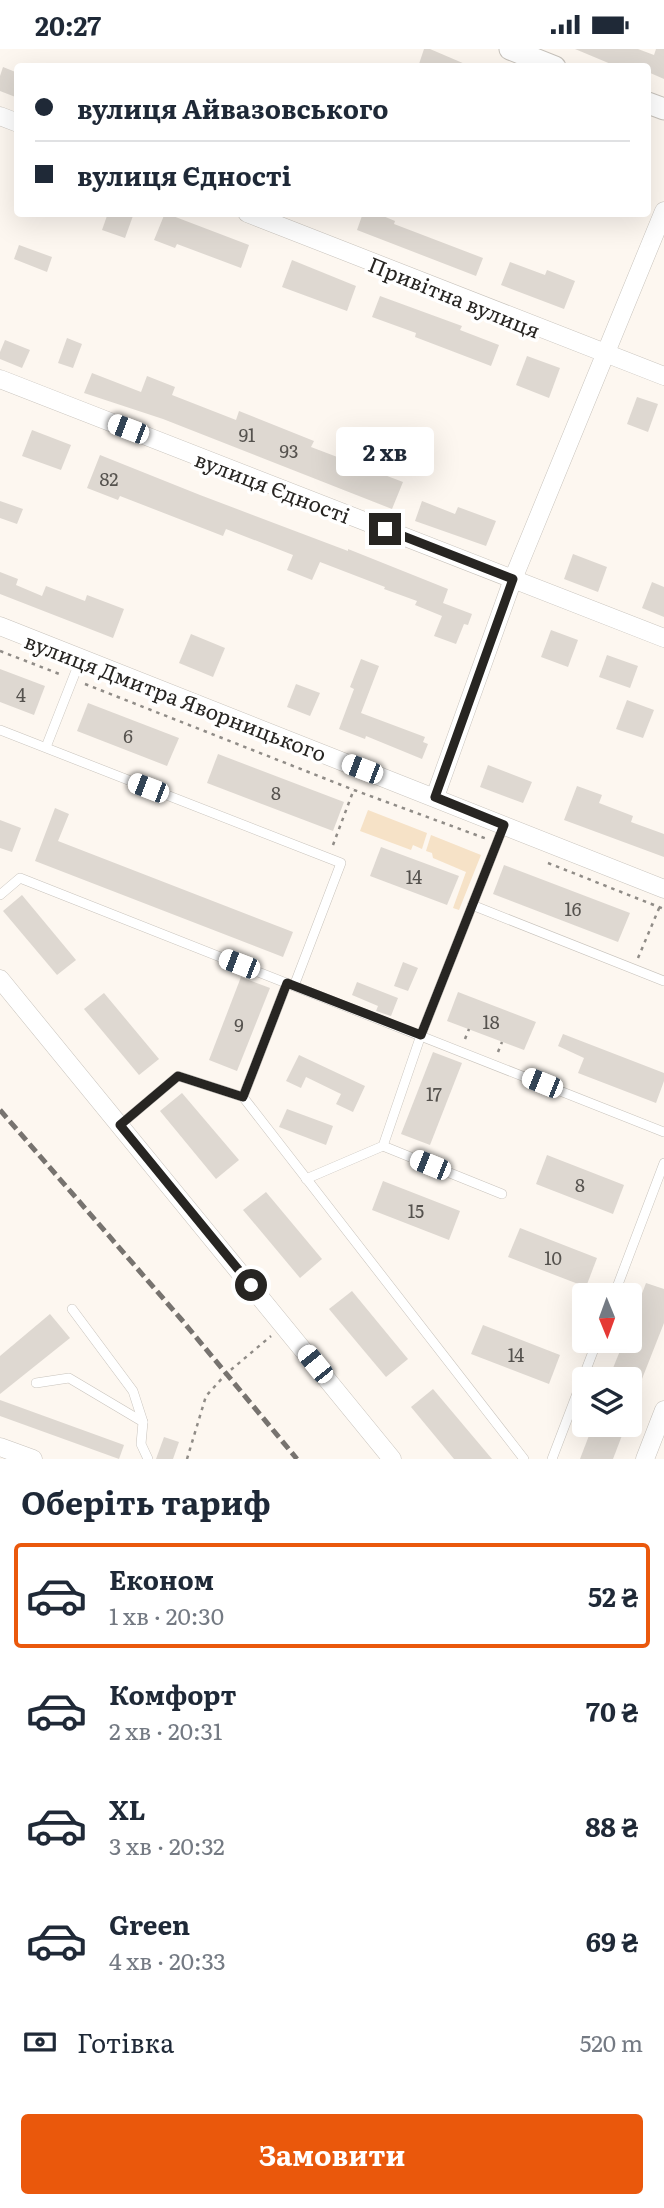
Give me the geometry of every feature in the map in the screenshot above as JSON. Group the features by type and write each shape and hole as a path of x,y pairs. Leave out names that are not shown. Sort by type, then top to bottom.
{"street":[{"path":"510,49 545,63"},
{"path":"435,797 513,579 664,211"},
{"name":"Привітна вулиця","path":"257,217 664,376"},
{"name":"вулиця Єдності","path":"0,379 664,638"},
{"name":"вулиця Дмитра Яворницького","path":"0,627 664,889"},
{"path":"0,979 392,1459"},
{"path":"645,1459 664,1409"},
{"path":"0,1447 33,1459"}],"lane":[{"path":"46,747 81,658"},
{"path":"0,730 341,863 243,1097"},
{"path":"383,1146 421,1035 504,825"},
{"path":"0,895 20,878 664,1132"},
{"path":"472,905 664,981"},
{"path":"120,1125 178,1076 243,1097 524,1459"},
{"path":"306,1179 383,1146 502,1194"},
{"path":"619,1283 664,1163"},
{"path":"72,1309 133,1391 143,1422 141,1444 148,1459"},
{"path":"552,1459 592,1353"},
{"path":"36,1383 69,1378 143,1422"}],"path":[{"path":"0,651 497,843"},
{"path":"328,858 362,769"},
{"path":"547,863 664,909"},
{"path":"633,969 664,897"},
{"path":"187,1459 206,1396 226,1374 284,1325"}],"shaded area":[{"path":"368,810 427,833 422,849 413,845 411,850 360,831"},
{"path":"431,835 481,855 459,910 453,908 466,872 433,858 432,853 426,851"}],"building":[{"path":"424,49 430,49 463,63 419,63"},
{"path":"575,49 638,49 654,55 656,49 664,49 664,79 651,73 651,63 608,63"},
{"path":"3,67 14,71 14,96 0,91"},
{"path":"107,217 133,217 125,238 102,230"},
{"path":"163,217 176,217 249,245 241,268 177,244 175,248 154,240"},
{"path":"362,217 386,217 395,221 394,224 483,258 476,276 357,230"},
{"path":"19,245 52,257 47,272 14,259"},
{"path":"292,260 356,286 347,311 282,287"},
{"path":"510,262 545,275 547,270 575,281 564,309 501,285"},
{"path":"380,296 462,326 460,330 499,345 491,366 415,337 416,333 372,317"},
{"path":"67,338 82,344 73,368 58,363"},
{"path":"5,340 30,350 22,368 0,359"},
{"path":"527,356 560,368 549,398 516,385"},
{"path":"92,373 141,392 147,376 175,387 172,395 236,420 239,411 314,441 311,447 403,482 392,509 163,419 84,393"},
{"path":"637,397 658,404 648,432 627,424"},
{"path":"32,430 71,445 61,470 22,456"},
{"path":"100,455 448,589 443,603 472,614 468,625 464,624 456,644 434,636 442,616 415,605 417,601 384,589 385,587 320,562 312,580 287,570 293,555 226,529 223,536 120,496 118,500 87,488"},
{"path":"0,501 23,509 17,524 0,518"},
{"path":"422,501 455,514 458,507 496,521 486,546 415,521"},
{"path":"573,554 607,567 598,592 564,579"},
{"path":"0,572 18,579 16,585 42,596 46,586 85,601 87,595 124,609 113,638 0,594"},
{"path":"652,582 664,587 664,617 642,608"},
{"path":"551,630 578,640 568,667 541,657"},
{"path":"191,634 225,648 213,677 179,663"},
{"path":"607,655 638,666 630,688 599,677"},
{"path":"361,659 379,666 361,713 425,737 423,742 428,744 422,759 366,736 365,739 339,729 354,689 350,687"},
{"path":"0,669 45,686 34,715 0,702"},
{"path":"296,684 320,693 310,716 287,707"},
{"path":"627,700 654,710 643,738 616,729"},
{"path":"88,703 179,738 167,766 77,731"},
{"path":"218,754 344,802 333,831 207,783"},
{"path":"488,765 532,782 523,803 480,787"},
{"path":"577,786 602,795 599,803 633,816 631,822 664,834 664,857 564,820"},
{"path":"55,808 69,814 58,841 293,932 283,957 35,861"},
{"path":"0,820 21,828 12,852 0,848"},
{"path":"381,847 459,876 447,905 370,876"},
{"path":"504,865 630,913 618,942 493,894"},
{"path":"22,895 76,960 57,975 3,911"},
{"path":"403,962 418,968 408,991 394,986"},
{"path":"241,977 270,988 237,1071 209,1060"},
{"path":"357,982 398,998 391,1016 376,1011 378,1006 352,995"},
{"path":"458,992 536,1022 524,1050 447,1021"},
{"path":"104,993 159,1059 139,1075 84,1009"},
{"path":"563,1034 664,1073 656,1103 578,1073 584,1058 558,1046"},
{"path":"433,1052 462,1063 430,1145 401,1134"},
{"path":"299,1055 365,1086 353,1112 336,1104 341,1094 306,1077 301,1088 286,1081"},
{"path":"182,1093 239,1160 216,1179 160,1111"},
{"path":"287,1109 333,1126 326,1145 279,1127"},
{"path":"547,1155 624,1185 613,1214 536,1184"},
{"path":"383,1181 460,1211 449,1240 372,1210"},
{"path":"266,1192 322,1259 300,1278 243,1210"},
{"path":"520,1228 597,1258 588,1283 576,1283 508,1257"},
{"path":"646,1283 664,1289 664,1323 642,1379 642,1367 613,1367 619,1353 642,1353 642,1294"},
{"path":"352,1291 408,1359 386,1377 329,1309"},
{"path":"50,1314 70,1338 0,1394 0,1356"},
{"path":"483,1325 560,1355 549,1384 471,1354"},
{"path":"433,1389 492,1459 454,1459 411,1407"},
{"path":"0,1400 124,1445 119,1459 0,1416"},
{"path":"164,1437 179,1442 173,1459 156,1459"},
{"path":"588,1437 621,1437 613,1459 580,1459"}],"railway":[{"path":"0,1110 181,1319 297,1459"}],"route":[{"path":"251,1285 120,1125 178,1076 243,1097 287,983 421,1035 504,825 435,797 513,579 385,529"}]}
